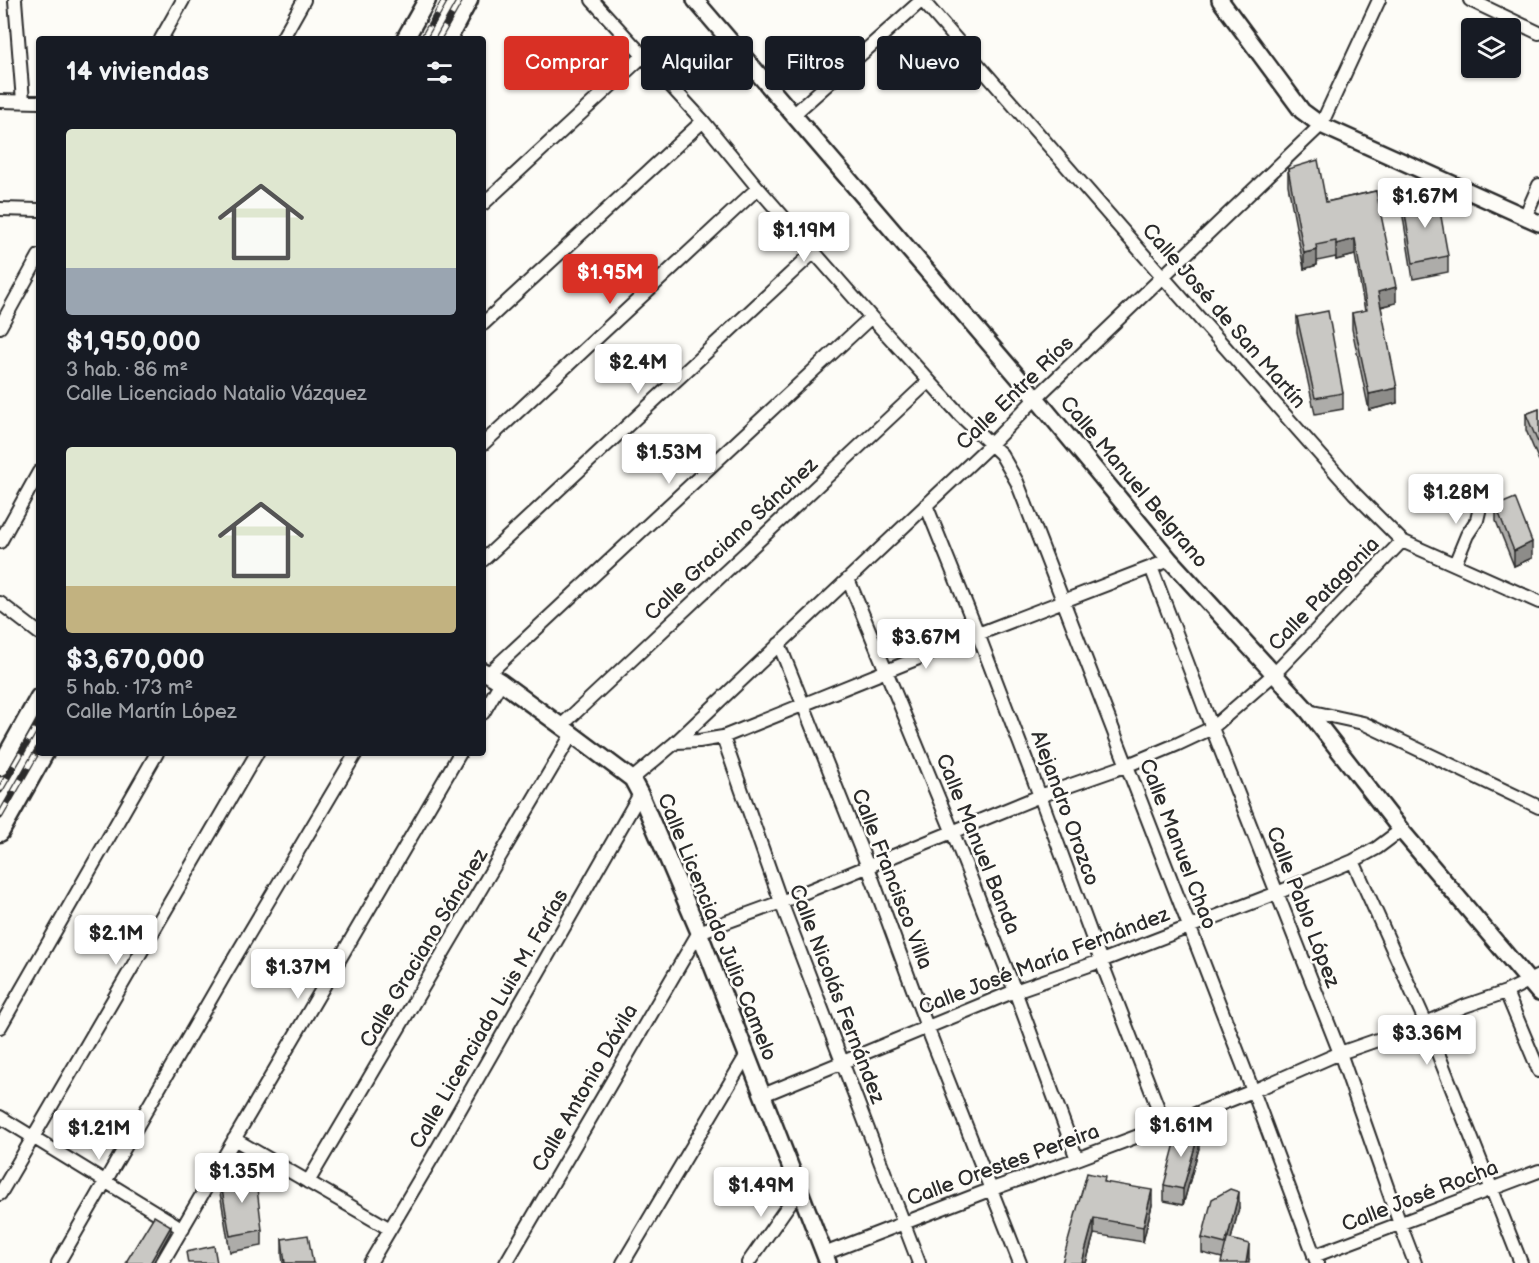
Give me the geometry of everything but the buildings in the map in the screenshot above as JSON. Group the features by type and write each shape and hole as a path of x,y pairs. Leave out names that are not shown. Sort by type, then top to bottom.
{"main road":[{"path":"407,36 427,0"},
{"path":"449,36 469,0"},
{"path":"0,767 36,702"},
{"path":"0,833 43,756"}],"street":[{"path":"15,0 23,101"},
{"path":"163,36 183,0"},
{"path":"284,36 304,0"},
{"name":"Calle Manuel Chao","path":"592,0 641,54"},
{"name":"Calle Manuel Belgrano","path":"695,0 1036,398 1170,560 1308,711 1401,831 1536,983"},
{"path":"793,115 922,0"},
{"name":"Calle José de San Martín","path":"922,0 1354,493 1402,541 1539,602"},
{"path":"1220,0 1302,111 1321,125 1532,220 1539,185"},
{"name":"Calle Entre Ríos","path":"632,779 676,742 991,444 1321,125 1378,0"},
{"path":"1470,0 1539,33"},
{"path":"486,201 641,58"},
{"name":"Calle Manuel Chao","path":"674,90 871,317 1000,454 1017,482 1128,765 1316,1260"},
{"path":"0,101 36,102"},
{"path":"486,321 703,121"},
{"path":"486,441 758,188"},
{"path":"0,208 36,210"},
{"path":"486,557 814,252"},
{"path":"2,320 36,261"},
{"path":"486,699 491,676 871,317"},
{"name":"Calle Graciano Sánchez","path":"308,1182 567,730 929,381"},
{"path":"0,542 36,477"},
{"path":"1455,564 1467,535 1477,520 1483,495"},
{"name":"Alejandro Orozco","path":"926,505 978,634 1165,1126"},
{"name":"Calle Patagonia","path":"699,932 781,902 1040,796 1128,765 1212,728 1274,674 1402,541"},
{"path":"676,742 699,741 723,736 1170,560"},
{"name":"Calle Pablo López","path":"1150,567 1340,1053 1415,1263"},
{"name":"Calle Manuel Banda","path":"848,579 953,833 1077,1159"},
{"path":"0,603 36,631"},
{"name":"Calle Francisco Villa","path":"779,644 868,867 927,1027 1020,1263"},
{"name":"Calle Licenciado Julio Camelo","path":"491,676 632,779 699,932 826,1258"},
{"path":"1308,711 1363,723 1539,807"},
{"name":"Calle Nicolás Fernández","path":"723,736 781,902 919,1263"},
{"path":"0,1027 155,756"},
{"path":"0,1194 255,756"},
{"path":"58,1263 354,756"},
{"path":"162,1263 458,756"},
{"name":"Calle Licenciado Luis M. Farías","path":"370,1263 640,794"},
{"name":"Calle José María Fernández","path":"763,1095 1015,991 1101,961 1277,893 1353,861 1401,831"},
{"path":"1353,861 1426,1023 1521,1263"},
{"name":"Calle Antonio Dávila","path":"506,1263 699,932"},
{"name":"Calle Orestes Pereira","path":"826,1258 903,1223 1165,1126 1340,1053 1426,1023 1465,1006 1536,983"},
{"path":"1506,992 1539,1071"},
{"path":"623,1263 746,1056"},
{"path":"0,1117 183,1229"},
{"path":"234,1139 390,1229"},
{"name":"Calle José Rocha","path":"1316,1260 1400,1224 1539,1172"},
{"path":"748,1263 799,1190"}],"railway":[{"path":"425,36 445,0"},
{"path":"440,36 460,0"},
{"path":"0,790 36,727"},
{"path":"0,816 36,753"}]}
